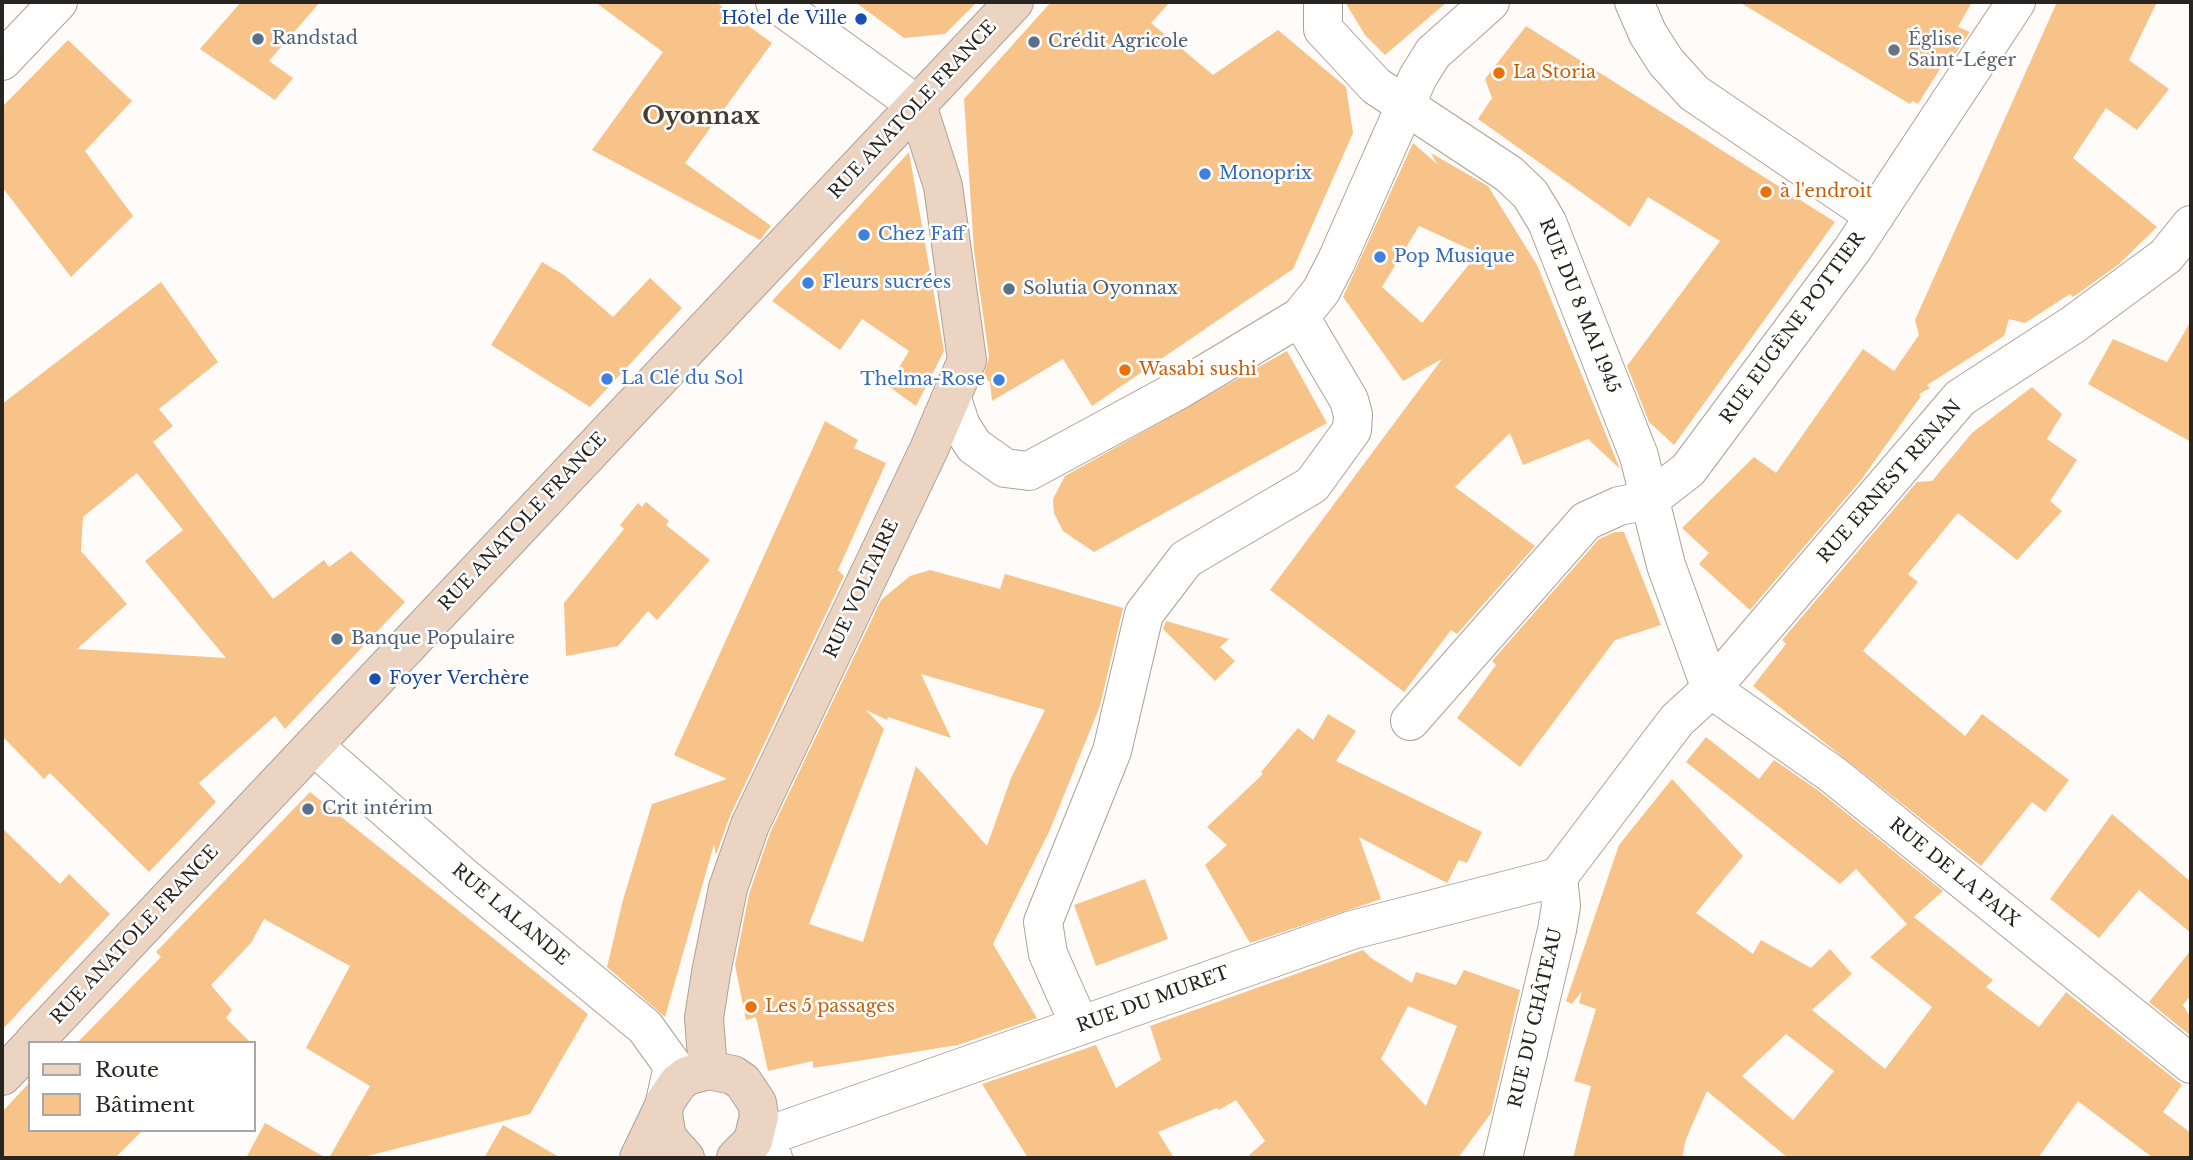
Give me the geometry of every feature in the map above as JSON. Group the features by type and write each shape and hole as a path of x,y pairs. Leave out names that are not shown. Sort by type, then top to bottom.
{"main road":[{"name":"RUE ANATOLE FRANCE","path":"35,1041 1014,2"},
{"name":"RUE VOLTAIRE","path":"708,1070 705,1022 710,973 728,888 750,825 952,399 967,360 943,186 917,104"},
{"path":"2,1076 28,1049"},
{"path":"639,1158 678,1083 687,1076 708,1070 733,1075 751,1092 759,1116 753,1150"},
{"path":"666,1102 663,1114 667,1138 685,1158"}],"street":[{"path":"2,61 58,2"},
{"path":"775,2 917,104"},
{"name":"RUE DU 8 MAI 1945","path":"1323,2 1323,29 1330,41 1376,86 1509,174 1530,194 1541,212 1639,456 1666,565 1707,674"},
{"path":"952,399 961,426 974,446 1005,468 1029,471 1180,389 1300,317 1321,291 1336,262 1405,105 1433,53 1490,2"},
{"path":"1634,2 1648,34 1666,62 1694,93 1875,216"},
{"name":"RUE EUGÈNE POTTIER","path":"1649,500 1688,470 1875,216 2016,2"},
{"name":"RUE ERNEST RENAN","path":"1558,877 1677,720 1707,674 1960,398 2074,324 2166,256 2191,225"},
{"path":"1080,1026 1048,954 1043,922 1112,751 1144,614 1186,559 1312,485 1352,430 1353,415 1349,400 1300,317"},
{"path":"1410,721 1586,521 1619,506 1649,500"},
{"name":"RUE DE LA PAIX","path":"1707,674 2191,1064"},
{"name":"RUE LALANDE","path":"314,746 466,879 645,1027 673,1066 666,1102"},
{"name":"RUE DU MURET","path":"753,1150 1080,1026 1352,930 1558,877"},
{"name":"RUE DU CHÂTEAU","path":"1503,1158 1557,930 1561,906 1558,877"},
{"path":"654,1040 681,1036 705,1022"}],"building":[{"path":"241,2 320,2 269,61 293,78 275,100 200,49"},
{"path":"595,2 716,2 772,43 685,163 771,226 760,240 592,150 663,52"},
{"path":"855,2 977,2 945,34 904,38"},
{"path":"1051,2 1170,2 1151,23 1213,75 1278,30 1346,87 1353,133 1293,269 1092,406 1063,359 992,401 990,382 983,377 989,357 974,251 964,99"},
{"path":"1345,2 1447,2 1385,55 1365,35"},
{"name":"Église Saint-Léger","path":"1739,2 1972,2 1958,27 1970,32 1953,57 1950,53 1918,104 1913,101 1910,104"},
{"path":"2057,2 2157,2 2129,60 2169,89 2137,130 2106,108 2073,158 2157,227 2119,264 2073,297 2070,294 2025,323 2009,319 2004,336 1927,385 1930,388 1919,394 1921,396 1861,480 1750,610 1699,564 1709,553 1682,528 1754,457 1776,473 1863,349 1894,371 1919,335 1915,320"},
{"path":"1526,26 1835,222 1674,445 1649,422 1627,366 1720,241 1648,197 1630,227 1478,119 1492,98 1485,79"},
{"path":"68,40 132,101 85,151 133,216 71,277 2,187 2,107"},
{"path":"1413,143 1437,164 1431,153 1488,186 1537,265 1620,469 1588,439 1523,465 1510,433 1455,487 1535,546 1457,634 1451,630 1404,692 1270,590 1442,359 1403,381 1343,297","holes":["1419,226 1478,253 1422,323 1382,287"]},
{"path":"909,152 944,351 916,406 888,386 909,351 862,319 840,350 772,301"},
{"path":"542,262 564,275 613,317 650,278 682,308 590,407 491,345"},
{"path":"161,282 218,362 159,409 173,426 153,442 206,512 273,599 324,560 329,567 351,551 405,602 285,729 275,716 199,783 216,802 149,872 50,773 44,779 2,736 2,404","holes":["137,473 183,530 145,561 226,658 77,649 127,604 81,551 83,517"]},
{"path":"2191,321 2191,442 2088,384 2113,339 2167,362"},
{"path":"1287,351 1327,423 1094,552 1063,531 1054,513 1053,499 1065,476"},
{"path":"2032,387 2062,414 2047,439 2077,460 2050,501 2062,511 2017,560 1958,513 1908,574 1918,582 1863,651 1965,736 1982,714 2069,780 2045,812 2032,802 1981,866 1753,686 1786,644 1782,640 1917,482 1932,481 1972,433"},
{"path":"825,421 858,440 854,448 886,463 838,570 844,576 730,816 716,855 714,844 665,1017 607,967 623,900 652,804 727,779 674,755"},
{"path":"646,502 669,521 666,525 710,560 657,620 648,611 618,646 566,656 564,603 624,529 620,525 638,503 642,507"},
{"path":"1615,532 1624,532 1661,625 1615,640 1520,767 1457,718 1496,665 1492,661 1599,539"},
{"path":"930,570 1000,589 1005,574 1123,608 1100,706 1049,832 993,944 1037,1018 958,1045 813,1068 813,1061 768,1071 756,1017 746,1020 735,965 749,894 770,833 881,600 910,576","holes":["921,674 1045,710 1011,778 987,846 916,766 863,942 809,924 884,729 866,710 887,720 888,717 951,738"]},
{"path":"1166,621 1229,639 1220,647 1235,661 1215,681 1163,629"},
{"path":"1328,714 1356,731 1336,761 1482,832 1467,863 1459,860 1447,883 1359,837 1381,899 1250,943 1205,865 1227,845 1207,827 1263,774 1261,772 1298,728 1313,740"},
{"path":"1706,737 1759,779 1774,760 1819,791 1943,891 1914,917 1993,980 1986,987 2039,1027 2066,992 2182,1085 2163,1112 2191,1133 2191,1158 2153,1158 2078,1101 2038,1158 1788,1158 1707,1091 1686,1139 1682,1158 1573,1158 1591,1086 1574,1081 1596,1009 1579,1003 1582,991 1572,1004 1566,1001 1619,845 1672,779 1743,856 1696,913 1753,954 1761,940 1811,968 1830,949 1852,974 1812,1010 1885,1069 1932,1007 1870,957 1907,924 1856,869 1840,884 1686,762","holes":["1786,1034 1834,1071 1793,1120 1742,1076"]},
{"path":"310,792 588,1014 530,1114 360,1158 329,1158 370,1086 306,1048 350,966 264,919 251,943 211,985 232,1010 226,1018 249,1041 79,1041 161,957 156,952"},
{"path":"2112,814 2191,882 2191,933 2139,890 2099,938 2050,899"},
{"path":"2,828 60,884 69,874 110,914 2,1030"},
{"path":"1145,879 1168,939 1096,966 1074,905"},
{"path":"1363,950 1371,958 1412,983 1416,972 1456,985 1464,970 1520,990 1491,1113 1458,1158 1246,1158 1265,1141 1236,1100 1219,1110 1217,1108 1158,1132 1174,1158 1028,1158 982,1084 1096,1045 1116,1088 1161,1060 1150,1026","holes":["1408,1006 1457,1026 1426,1106 1381,1059"]},
{"path":"2191,950 2191,995 2183,1005 2191,1018 2191,1036 2149,1002"},
{"path":"28,1084 28,1132 141,1132 115,1158 2,1158 2,1112"},
{"path":"265,1123 326,1158 246,1158"},
{"path":"503,1125 561,1158 484,1158"}],"place":[{"name":"Hôtel de Ville","path":"861,19"},
{"name":"Randstad","path":"258,39"},
{"name":"Crédit Agricole","path":"1034,42"},
{"name":"Église Saint-Léger","path":"1894,50"},
{"name":"La Storia","path":"1499,73"},
{"name":"Monoprix","path":"1205,174"},
{"name":"à l'endroit","path":"1766,192"},
{"name":"Chez Faff","path":"864,235"},
{"name":"Pop Musique","path":"1380,257"},
{"name":"Fleurs sucrées","path":"808,283"},
{"name":"Solutia Oyonnax","path":"1009,289"},
{"name":"Wasabi sushi","path":"1125,370"},
{"name":"La Clé du Sol","path":"607,379"},
{"name":"Thelma-Rose","path":"999,380"},
{"name":"Banque Populaire","path":"337,639"},
{"name":"Foyer Verchère","path":"375,679"},
{"name":"Crit intérim","path":"308,809"},
{"name":"Les 5 passages","path":"751,1007"}],"district":[{"name":"Oyonnax","path":"701,117"}]}
